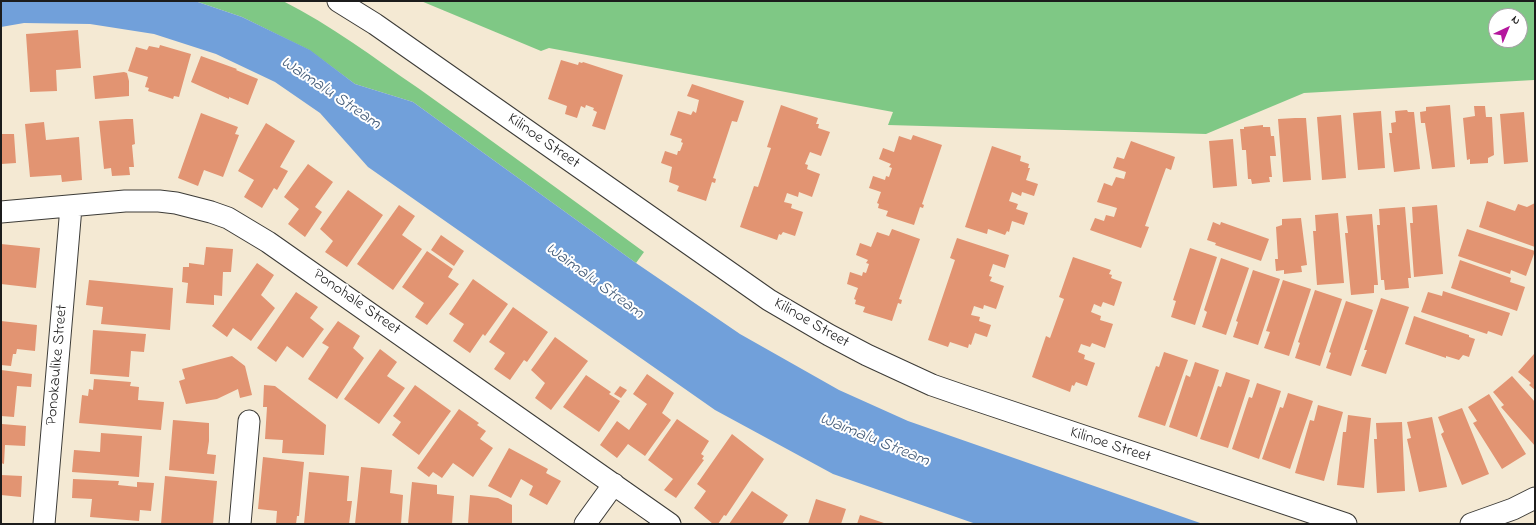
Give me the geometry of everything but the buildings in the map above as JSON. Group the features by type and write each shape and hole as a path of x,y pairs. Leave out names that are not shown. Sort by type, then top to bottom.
{"street":[{"name":"Kilinoe Street","path":"338,1 375,24 738,280 841,342 932,385 995,408 1346,524"},
{"name":"Ponohale Street","path":"1,212 71,207 125,201 159,201 194,207 228,218 268,242 670,524"},
{"name":"Ponokaulike Street","path":"44,524 71,207"},
{"path":"240,524 249,421"},
{"path":"584,524 614,484"},
{"path":"1471,524 1513,509 1535,498"}],"green space":[{"path":"195,1 283,1 301,10 352,42 418,88 644,252 636,263 413,102 355,84 309,50 242,17"},
{"path":"421,1 1535,1 1534,80 1304,93 1206,134 888,125 893,112 549,48 541,51"}],"water":[{"name":"Waimalu Stream","path":"1,1 195,1 242,17 310,50 355,84 413,102 636,263 740,334 839,390 908,421 1203,524 976,524 833,474 715,410 368,167 320,113 275,82 216,54 154,34 90,24 24,23 1,27"}]}
